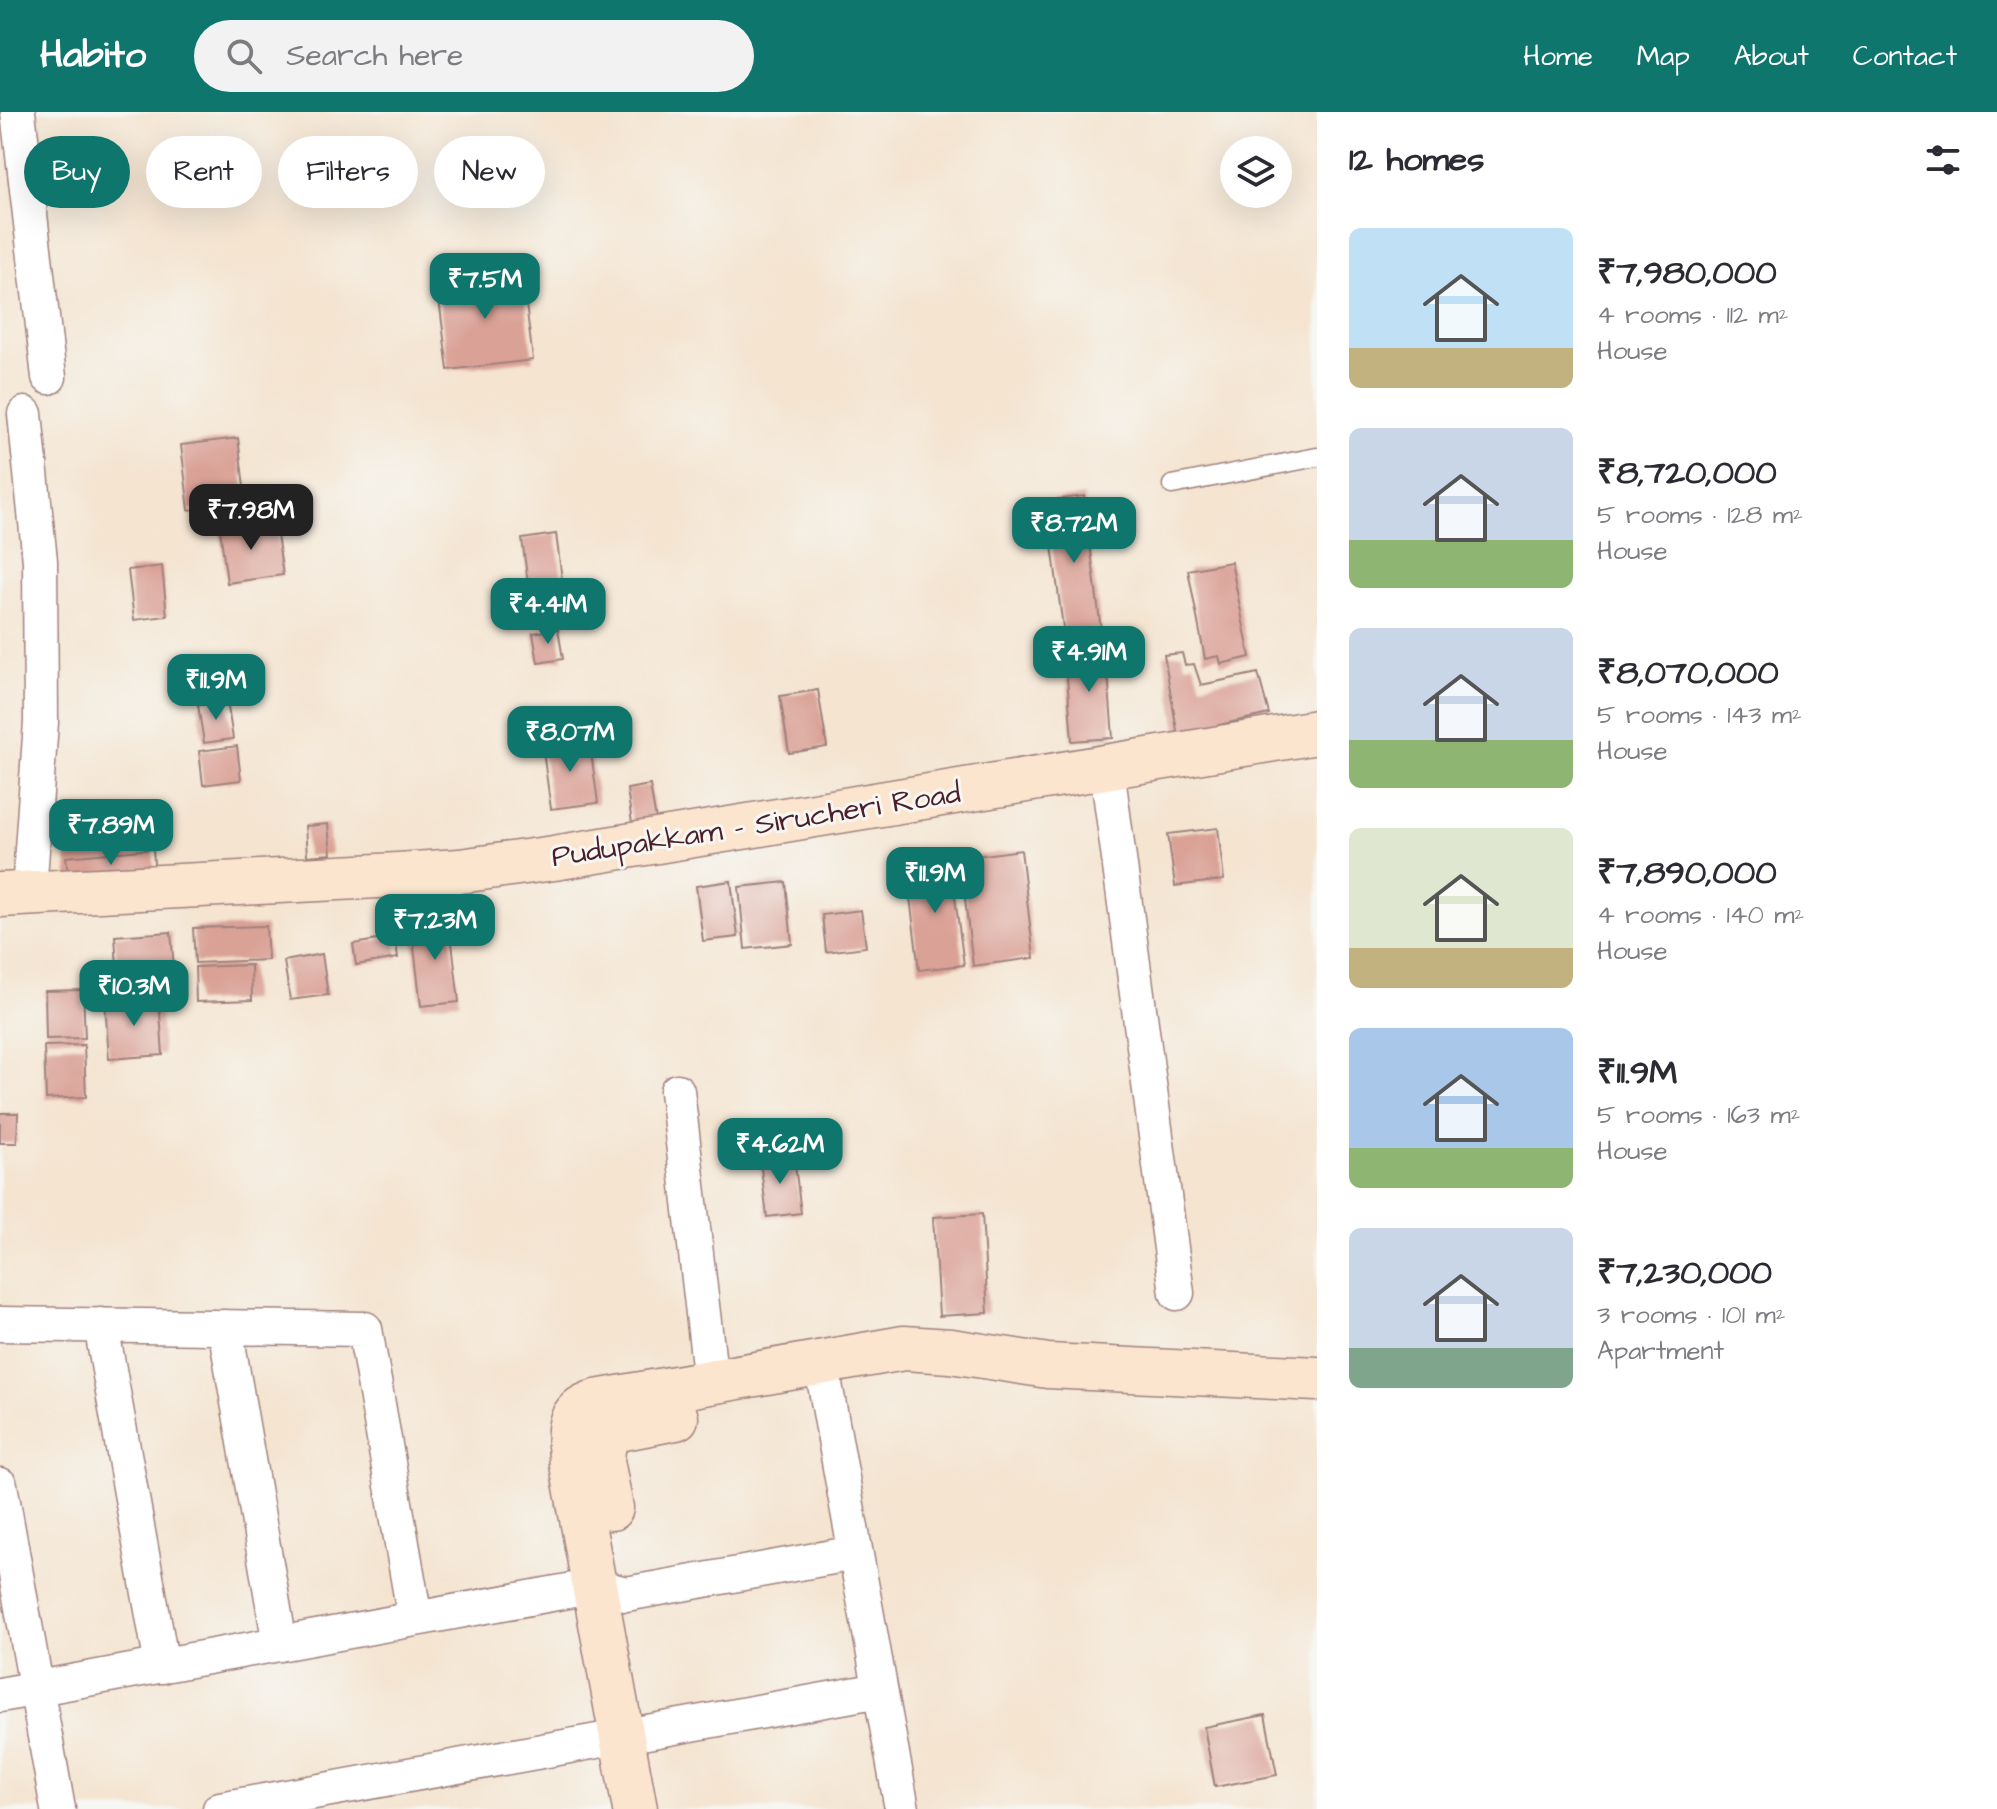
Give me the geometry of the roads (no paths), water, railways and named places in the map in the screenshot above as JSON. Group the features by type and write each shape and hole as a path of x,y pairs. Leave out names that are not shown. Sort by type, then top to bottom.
{"street":[{"path":"18,112 49,377"},
{"path":"14,894 41,722 40,561 25,414"},
{"name":"Pudupakkam - Sirucheri Road","path":"14,894 460,871 1107,769 1317,732"},
{"path":"1107,769 1177,1293"},
{"path":"677,1091 711,1382"},
{"path":"0,1324 365,1329 415,1619"},
{"path":"101,1325 162,1666"},
{"path":"225,1327 280,1644"},
{"path":"610,1590 602,1461 604,1438 625,1427 824,1377 886,1350 923,1348 1048,1366 1317,1379"},
{"path":"824,1377 902,1809"},
{"path":"666,1809 637,1734 610,1590 571,1455 570,1434 575,1413 580,1408 596,1402 711,1382 824,1377 936,1378 1056,1397 1267,1406 1317,1405"},
{"path":"0,1485 58,1809"},
{"path":"0,1695 415,1619 855,1553"},
{"path":"220,1809 880,1690"},
{"path":"635,1809 637,1734"}],"lane":[{"path":"1172,485 1317,457"}]}
